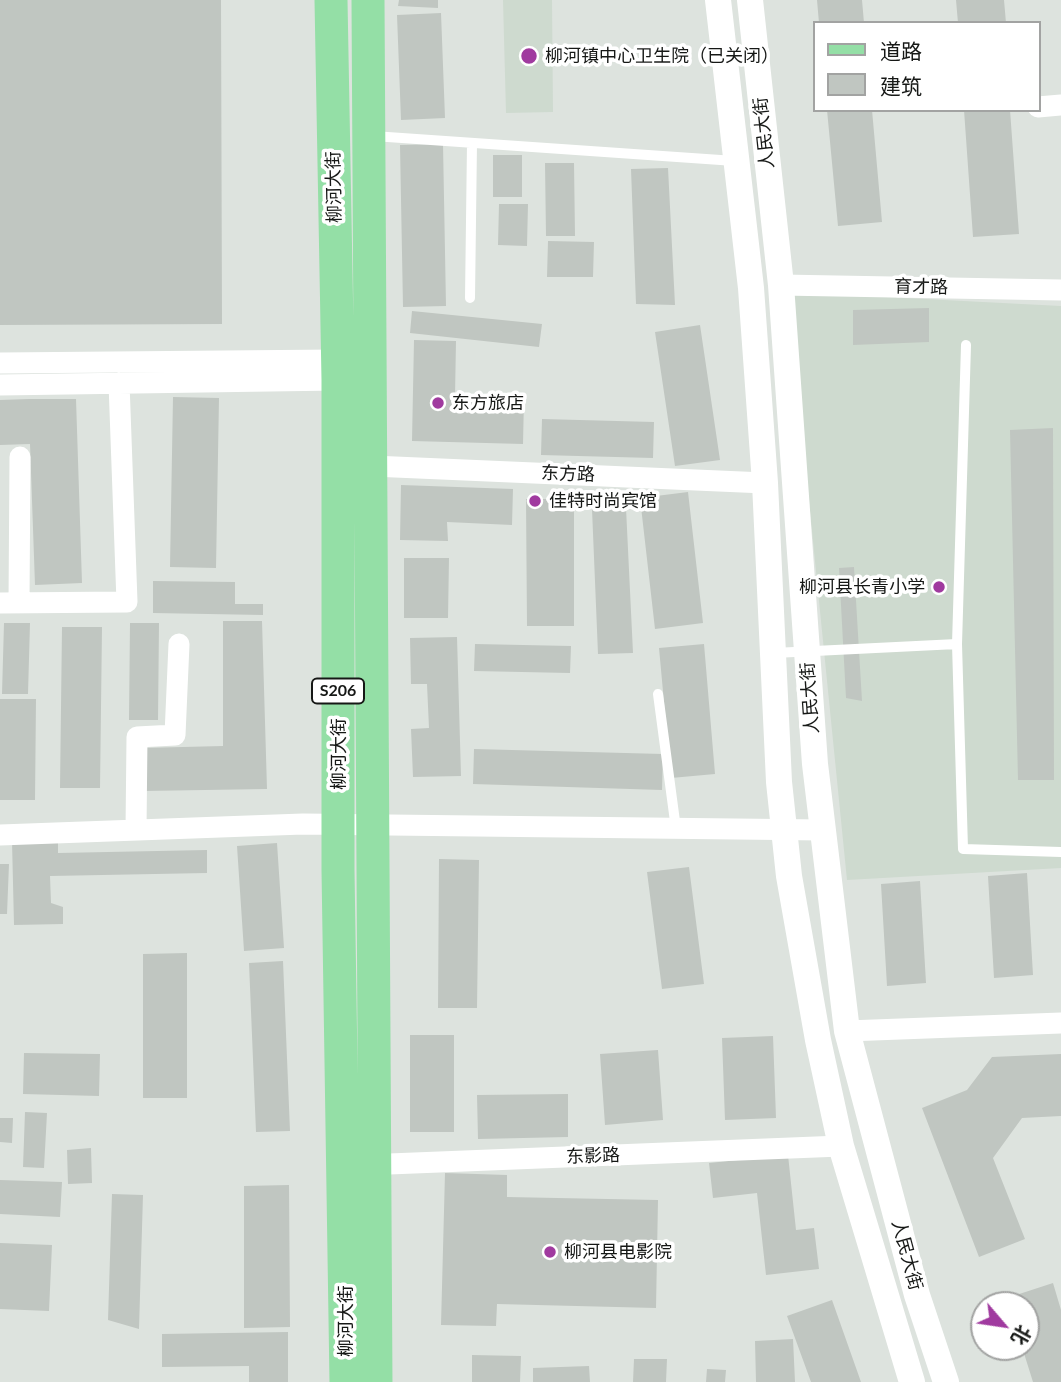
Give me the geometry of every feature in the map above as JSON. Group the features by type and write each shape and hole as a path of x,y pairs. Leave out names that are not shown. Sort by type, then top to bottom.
{"main road":[{"name":"柳河大街","path":"331,0 337,370 339,827 376,1382"},
{"name":"柳河大街","path":"346,1382 361,1165 374,825 368,0"}],"street":[{"name":"人民大街","path":"718,0 751,288 785,831 818,1040 841,1146 912,1382"},
{"name":"人民大街","path":"750,0 781,285 822,830 847,1031 917,1295 946,1382"},
{"path":"1040,107 1061,105"},
{"name":"育才路","path":"781,285 1061,290"},
{"path":"0,363 337,370"},
{"path":"0,385 119,383 337,370"},
{"path":"20,457 10,603 127,602 119,383"},
{"name":"东方路","path":"372,466 765,483"},
{"path":"136,830 137,737 175,736 178,644"},
{"path":"0,835 303,824 339,827 374,825 822,830"},
{"path":"847,1031 1061,1023"},
{"name":"东影路","path":"361,1165 841,1146"}],"lane":[{"path":"370,136 735,162"},
{"path":"470,298 472,143"},
{"path":"966,345 957,644 963,849 1061,852"},
{"path":"772,653 957,644"},
{"path":"658,694 676,829"}],"shaded area":[{"name":"柳河镇中心卫生院（已关闭）","path":"503,0 552,0 553,112 506,113"},
{"name":"柳河县长青小学","path":"788,292 1061,306 1061,868 847,880"}],"building":[{"path":"0,0 221,0 222,324 0,325"},
{"path":"399,0 438,0 438,8 398,6"},
{"path":"817,0 862,0 864,21 819,21"},
{"path":"956,0 1004,0 1006,21 958,21"},
{"path":"441,13 445,118 401,120 397,15"},
{"path":"827,112 872,112 882,222 838,226"},
{"path":"964,112 1010,112 1019,234 973,237"},
{"path":"443,144 446,306 403,307 400,145"},
{"path":"493,155 522,155 522,197 493,197"},
{"path":"545,163 574,163 575,236 546,236"},
{"path":"668,168 675,305 636,304 631,169"},
{"path":"499,204 528,204 527,246 498,245"},
{"path":"548,241 594,242 593,277 547,277"},
{"path":"929,308 929,342 853,345 853,310"},
{"path":"412,311 542,324 539,347 410,333"},
{"path":"700,325 720,460 675,466 655,332"},
{"path":"414,340 456,341 455,396 524,398 523,444 412,441"},
{"path":"173,397 219,398 216,568 170,567"},
{"path":"76,399 82,583 35,585 30,444 0,445 0,400"},
{"path":"542,419 654,422 653,458 541,455"},
{"path":"1053,428 1054,780 1018,780 1010,430"},
{"path":"401,485 513,489 512,525 447,522 448,541 400,540"},
{"path":"688,492 703,623 655,629 640,498"},
{"path":"526,499 574,499 574,626 527,626"},
{"path":"626,508 633,653 598,654 592,509"},
{"path":"404,558 449,558 448,618 404,618"},
{"path":"854,567 862,701 846,698 839,568"},
{"path":"153,581 235,582 235,604 263,604 263,615 153,613"},
{"path":"223,621 262,621 267,789 143,791 142,748 223,746"},
{"path":"4,623 30,623 28,694 2,694"},
{"path":"130,623 159,623 158,720 129,720"},
{"path":"62,627 102,627 100,788 60,788"},
{"path":"457,637 461,776 413,777 411,729 429,728 427,684 411,684 410,638"},
{"path":"475,644 571,646 570,673 474,671"},
{"path":"704,644 715,774 671,778 659,648"},
{"path":"0,699 36,699 35,800 0,800"},
{"path":"474,749 663,754 662,790 473,784"},
{"path":"58,840 58,853 207,850 207,873 50,876 51,903 63,907 63,924 14,925 12,841"},
{"path":"277,843 284,948 244,951 237,846"},
{"path":"439,859 479,860 477,1008 438,1008"},
{"path":"0,864 9,864 7,914 0,914"},
{"path":"689,867 704,984 662,989 647,872"},
{"path":"1027,873 1033,975 994,978 988,876"},
{"path":"920,881 926,983 887,986 881,884"},
{"path":"187,953 187,1098 143,1098 143,954"},
{"path":"283,961 290,1131 256,1132 249,963"},
{"path":"410,1035 454,1035 454,1132 410,1132"},
{"path":"773,1036 776,1118 725,1120 722,1038"},
{"path":"658,1050 663,1120 605,1125 600,1054"},
{"path":"24,1053 100,1054 99,1096 23,1094"},
{"path":"1061,1054 1061,1116 1022,1118 993,1158 1025,1239 979,1257 922,1108 967,1090 992,1057"},
{"path":"568,1094 568,1137 478,1139 477,1095"},
{"path":"25,1112 47,1113 44,1168 23,1167"},
{"path":"0,1118 13,1118 12,1143 0,1142"},
{"path":"91,1148 92,1183 68,1184 67,1150"},
{"path":"788,1155 796,1230 814,1228 819,1269 766,1275 757,1193 713,1198 709,1163"},
{"name":"柳河县电影院","path":"445,1173 507,1175 507,1197 658,1200 656,1308 497,1304 496,1326 441,1325"},
{"path":"0,1180 62,1182 60,1217 0,1214"},
{"path":"289,1185 290,1327 244,1328 244,1186"},
{"path":"112,1194 143,1195 139,1329 108,1320"},
{"path":"0,1243 52,1245 49,1311 0,1309"},
{"path":"1053,1283 1061,1310 1061,1382 1033,1382 1026,1361 1040,1361 1040,1291 1028,1291"},
{"path":"832,1300 861,1382 811,1382 787,1316"},
{"path":"288,1332 288,1382 249,1382 249,1366 162,1367 162,1334"},
{"path":"793,1339 795,1382 756,1382 755,1341"},
{"path":"472,1355 521,1356 520,1382 472,1382"},
{"path":"634,1359 667,1359 666,1382 633,1382"},
{"path":"589,1366 590,1382 533,1382 533,1368"},
{"path":"707,1369 726,1370 725,1382 706,1382"}],"place":[{"name":"柳河镇中心卫生院（已关闭）","path":"529,56"},
{"name":"东方旅店","path":"438,403"},
{"name":"佳特时尚宾馆","path":"535,501"},
{"name":"柳河县长青小学","path":"939,587"},
{"name":"柳河县电影院","path":"550,1252"}]}
